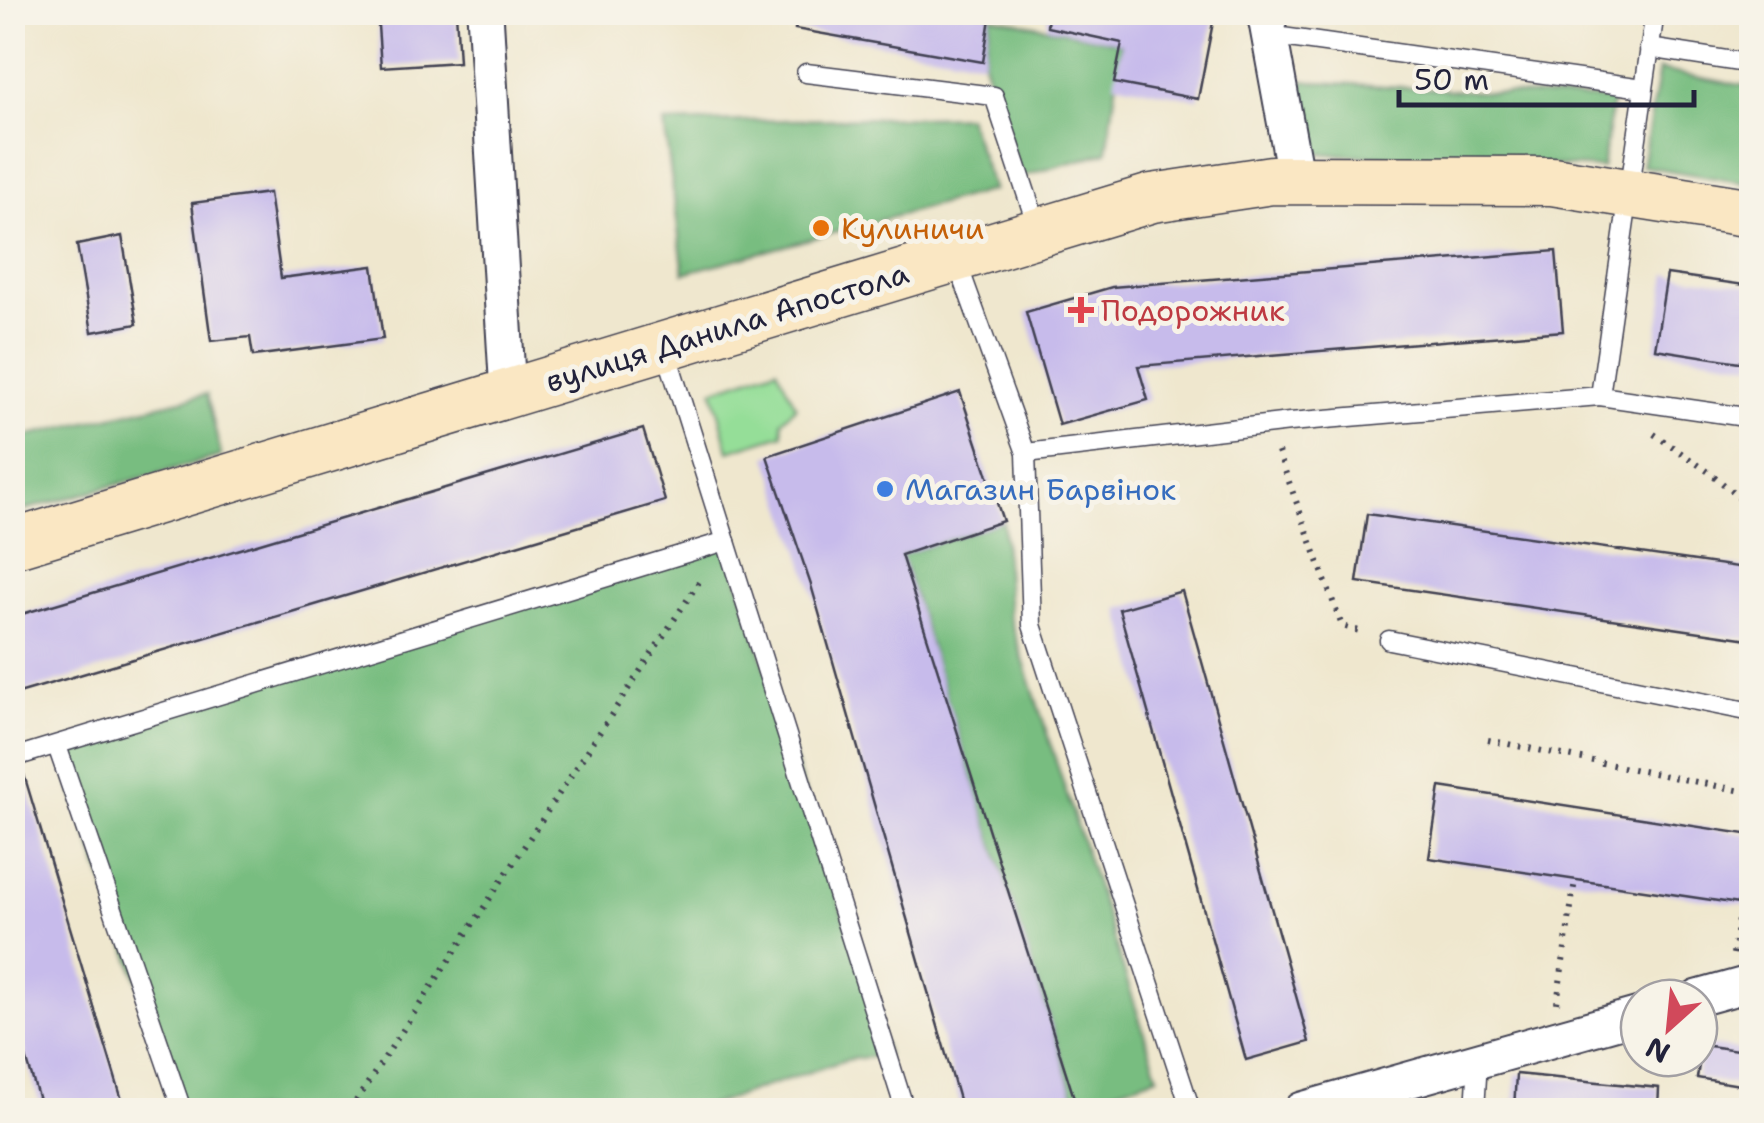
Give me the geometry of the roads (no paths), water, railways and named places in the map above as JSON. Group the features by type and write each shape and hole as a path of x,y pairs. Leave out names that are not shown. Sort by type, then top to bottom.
{"street":[{"path":"485,12 508,393"},
{"path":"1267,24 1296,180"},
{"name":"вулиця Данила Апостола","path":"12,544 1152,198 1272,180 1552,181 1752,213"},
{"path":"1719,992 1752,983"},
{"path":"1302,1110 1619,1021"}],"lane":[{"path":"1600,396 1654,12"},
{"path":"1267,24 1643,88"},
{"path":"1649,48 1752,64"},
{"path":"806,73 994,96 1039,232"},
{"path":"956,259 1026,453 1032,625 1191,1110"},
{"path":"665,346 905,1110"},
{"path":"1026,453 1268,425 1600,396 1752,418"},
{"path":"12,758 726,541"},
{"path":"1388,640 1752,712"},
{"path":"58,746 182,1110"},
{"path":"1475,1110 1478,1060"}],"place":[{"name":"Кулиничи","path":"821,228"},
{"name":"Подорожник","path":"1081,310"},
{"name":"Магазин Барвінок","path":"885,489"}]}
